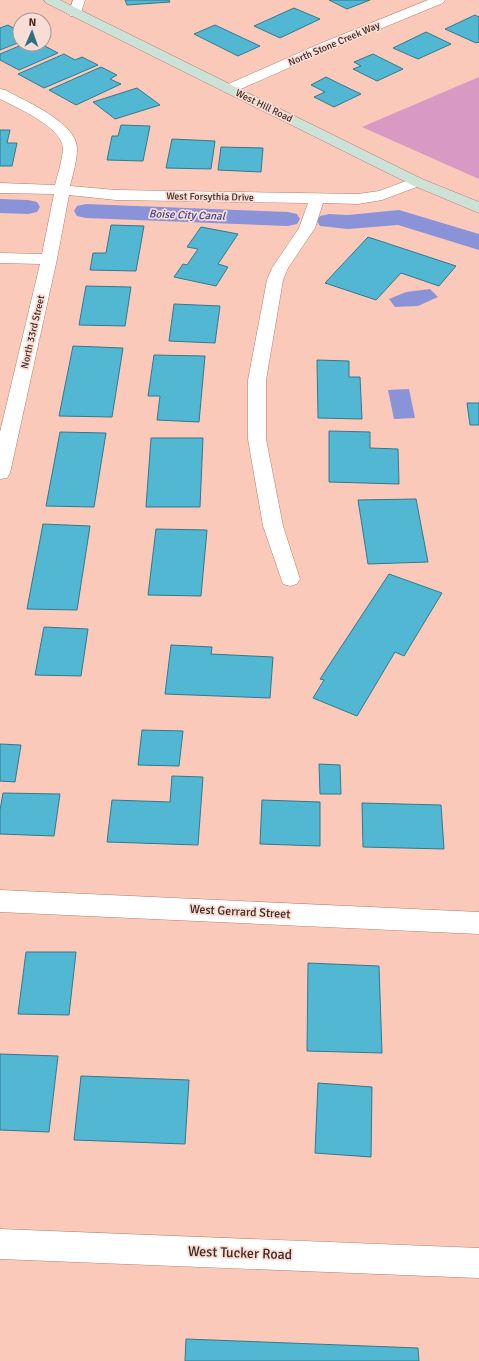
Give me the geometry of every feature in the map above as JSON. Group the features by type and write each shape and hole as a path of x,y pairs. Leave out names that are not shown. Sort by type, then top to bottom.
{"street":[{"name":"West Hill Road","path":"50,0 77,6 229,89 417,182 479,208"},
{"name":"North Stone Creek Way","path":"229,89 324,47 439,0"},
{"name":"North 33rd Street","path":"0,93 55,124 66,137 70,148 49,260 0,473"},
{"name":"West Forsythia Drive","path":"0,188 62,190 116,195 358,199 382,195 417,182"},
{"path":"290,579 273,526 257,439 258,380 275,280 280,268 307,228 317,199"},
{"path":"0,258 49,260"},
{"name":"West Gerrard Street","path":"0,901 479,923"},
{"name":"West Tucker Road","path":"0,1244 479,1263"}],"shaded area":[{"path":"479,77 479,179 362,127"}],"water":[{"path":"430,289 438,297 418,306 395,307 389,299 406,292"},
{"path":"409,389 415,418 394,419 388,390"}],"building":[{"path":"125,0 169,0 170,2 127,5"},
{"path":"329,0 370,0 347,9"},
{"path":"294,8 320,19 280,38 254,26"},
{"path":"475,15 479,17 479,42 476,43 445,29"},
{"path":"8,25 12,27 12,45 0,50 0,28"},
{"path":"215,25 260,46 238,56 194,34"},
{"path":"426,32 451,44 418,59 393,48"},
{"path":"12,49 12,52 52,52 52,50 58,53 19,70 0,60 0,54"},
{"path":"64,54 75,60 82,57 98,65 44,88 18,74"},
{"path":"373,54 403,69 377,81 353,69 361,66 354,62"},
{"path":"101,67 117,75 110,79 121,84 76,105 49,90"},
{"path":"326,77 361,94 334,107 314,97 325,92 311,85"},
{"path":"137,88 160,105 115,119 93,102"},
{"path":"121,125 150,126 143,161 107,160 112,136 118,136"},
{"path":"0,130 10,130 7,143 17,143 12,166 0,166"},
{"path":"172,139 215,141 211,169 166,168"},
{"path":"221,147 263,148 261,172 218,170"},
{"path":"111,225 144,226 136,271 90,270 93,253 106,253"},
{"path":"201,227 238,234 218,264 228,267 216,286 174,277 183,264 187,265 198,249 187,247"},
{"path":"368,237 456,266 439,286 401,273 376,300 325,283"},
{"path":"86,286 131,287 125,326 79,325"},
{"path":"174,304 220,306 215,343 169,341"},
{"path":"73,346 123,348 112,417 59,416"},
{"path":"154,355 205,356 199,422 157,420 160,396 148,396"},
{"path":"317,360 349,361 349,377 360,377 362,419 318,418"},
{"path":"467,403 479,403 479,425 470,425"},
{"path":"329,431 370,432 370,448 398,449 399,484 329,482"},
{"path":"60,432 106,433 94,507 46,506"},
{"path":"151,438 203,438 200,507 146,507"},
{"path":"416,499 428,562 368,564 358,500"},
{"path":"43,524 90,526 77,610 27,609"},
{"path":"156,529 207,530 201,596 148,595"},
{"path":"389,574 442,593 404,656 395,652 357,716 313,698 324,680 320,679"},
{"path":"44,627 88,629 81,676 35,675"},
{"path":"171,645 212,647 211,654 273,657 270,698 165,694"},
{"path":"142,730 183,731 179,766 138,765"},
{"path":"0,744 21,745 15,782 0,781"},
{"path":"319,764 340,765 341,794 320,794"},
{"path":"172,776 203,777 198,845 107,842 112,800 170,802"},
{"path":"3,793 60,794 54,836 0,834 0,810"},
{"path":"262,800 320,802 320,846 260,844"},
{"path":"362,803 441,805 444,849 363,847"},
{"path":"26,952 76,952 69,1015 18,1014"},
{"path":"308,963 379,966 382,1053 307,1051"},
{"path":"0,1054 58,1056 49,1132 0,1130"},
{"path":"81,1076 189,1080 185,1144 74,1140"},
{"path":"318,1083 372,1087 371,1157 315,1153"},
{"path":"186,1339 418,1348 419,1361 185,1361"}],"waterway":[{"name":"Boise City Canal","path":"0,206 28,207"},
{"name":"Boise City Canal","path":"86,211 288,219"},
{"name":"Boise City Canal","path":"329,221 348,222 399,217 479,242"}]}
